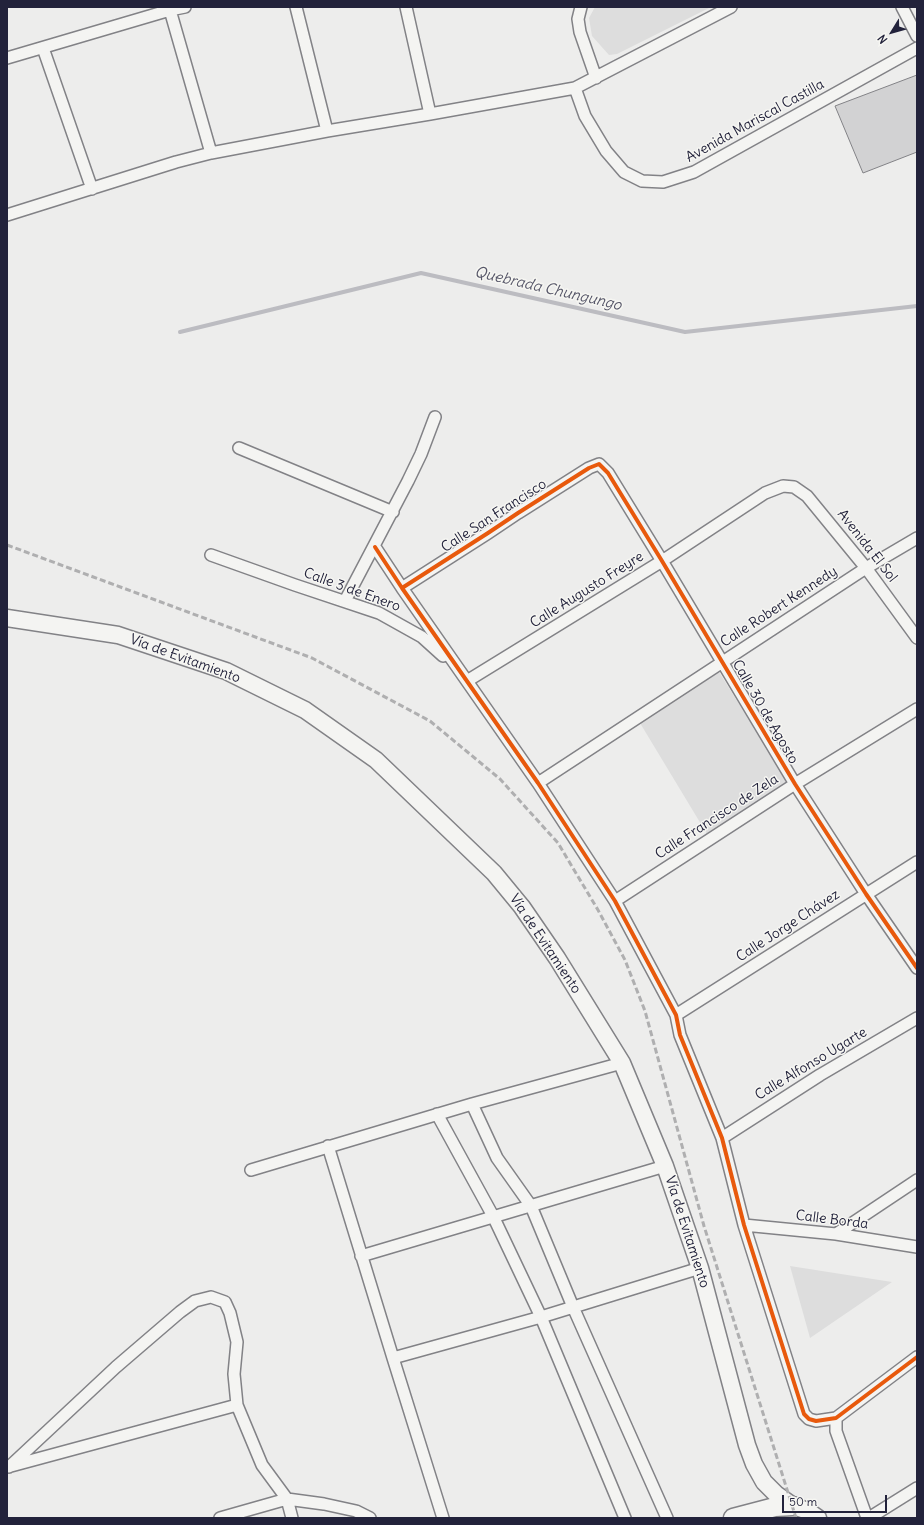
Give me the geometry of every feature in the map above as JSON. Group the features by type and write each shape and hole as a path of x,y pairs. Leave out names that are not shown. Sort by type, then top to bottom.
{"main road":[{"name":"Vía de Evitamiento","path":"7,618 118,635 226,671 305,710 376,760 494,873 522,906 557,958 622,1063 665,1166 700,1268 747,1445 754,1464 764,1482 776,1494 793,1506 818,1518"},
{"path":"733,1518 777,1513 793,1506"}],"street":[{"path":"7,58 170,10 185,7"},
{"path":"296,7 326,131"},
{"path":"406,7 430,114"},
{"path":"580,7 578,19 580,32 596,78"},
{"path":"7,215 176,162 211,153 326,131 575,88 730,7"},
{"path":"902,7 917,36"},
{"path":"170,10 211,153"},
{"path":"43,48 92,189"},
{"name":"Avenida Mariscal Castilla","path":"575,88 585,116 606,151 624,172 642,181 663,182 694,172 917,48"},
{"path":"345,601 393,512 421,454 435,417"},
{"path":"239,448 393,512"},
{"name":"Calle 30 de Agosto","path":"599,464 608,473 662,561 795,784 866,894 917,968"},
{"name":"Calle San Francisco","path":"402,588 524,508 599,464"},
{"name":"Calle Augusto Freyre","path":"467,681 662,561 765,493 783,486"},
{"name":"Avenida El Sol","path":"783,486 794,487 807,496 866,568 917,638"},
{"name":"Calle Robert Kennedy","path":"538,783 866,568 917,538"},
{"path":"375,547 538,783 614,901 676,1015 680,1035 722,1138 744,1225 804,1414 809,1419 816,1421 836,1418 917,1357"},
{"name":"Calle 3 de Enero","path":"211,555 379,613 422,637 436,648 467,681"},
{"name":"Calle Francisco de Zela","path":"614,901 795,784 917,709"},
{"name":"Calle Jorge Chávez","path":"676,1015 917,862"},
{"name":"Calle Alfonso Ugarte","path":"722,1138 820,1075 917,1018"},
{"path":"251,1170 437,1114 622,1063"},
{"path":"472,1104 497,1158 531,1206 573,1307 667,1518"},
{"path":"437,1114 493,1216 541,1317 625,1518"},
{"path":"328,1146 392,1358 443,1518"},
{"path":"361,1256 665,1166"},
{"path":"836,1234 917,1180"},
{"name":"Calle Borda","path":"744,1225 836,1234 917,1247"},
{"path":"392,1358 541,1317 700,1268"},
{"path":"8,1467 116,1367 180,1312 195,1302 211,1297 226,1302 230,1312 237,1342 234,1374 237,1405 262,1465 287,1498 292,1518"},
{"path":"8,1467 237,1405"},
{"path":"836,1418 836,1431 868,1518 912,1494 917,1488"},
{"path":"764,1482 777,1513"},
{"path":"220,1518 287,1498 356,1511 370,1518"}],"shaded area":[{"path":"595,7 711,7 617,54 609,55 592,36 589,18"},
{"path":"719,672 789,784 707,834 640,723"},
{"path":"790,1266 892,1282 810,1338"}],"building":[{"path":"917,75 917,152 863,173 835,106"}],"waterway":[{"name":"Quebrada Chungungo","path":"180,332 421,273 685,332 917,306"}],"railway":[{"path":"7,545 312,658 430,721 500,779 558,843 598,910 625,960 645,1011 704,1226 796,1518"}],"cycle path":[{"path":"402,588 589,468 599,464 608,473 662,561 795,784 866,894 917,968"},
{"path":"375,547 538,783 615,901 676,1015 680,1035 722,1138 744,1225 804,1414 809,1419 816,1421 836,1418 917,1357"}]}
